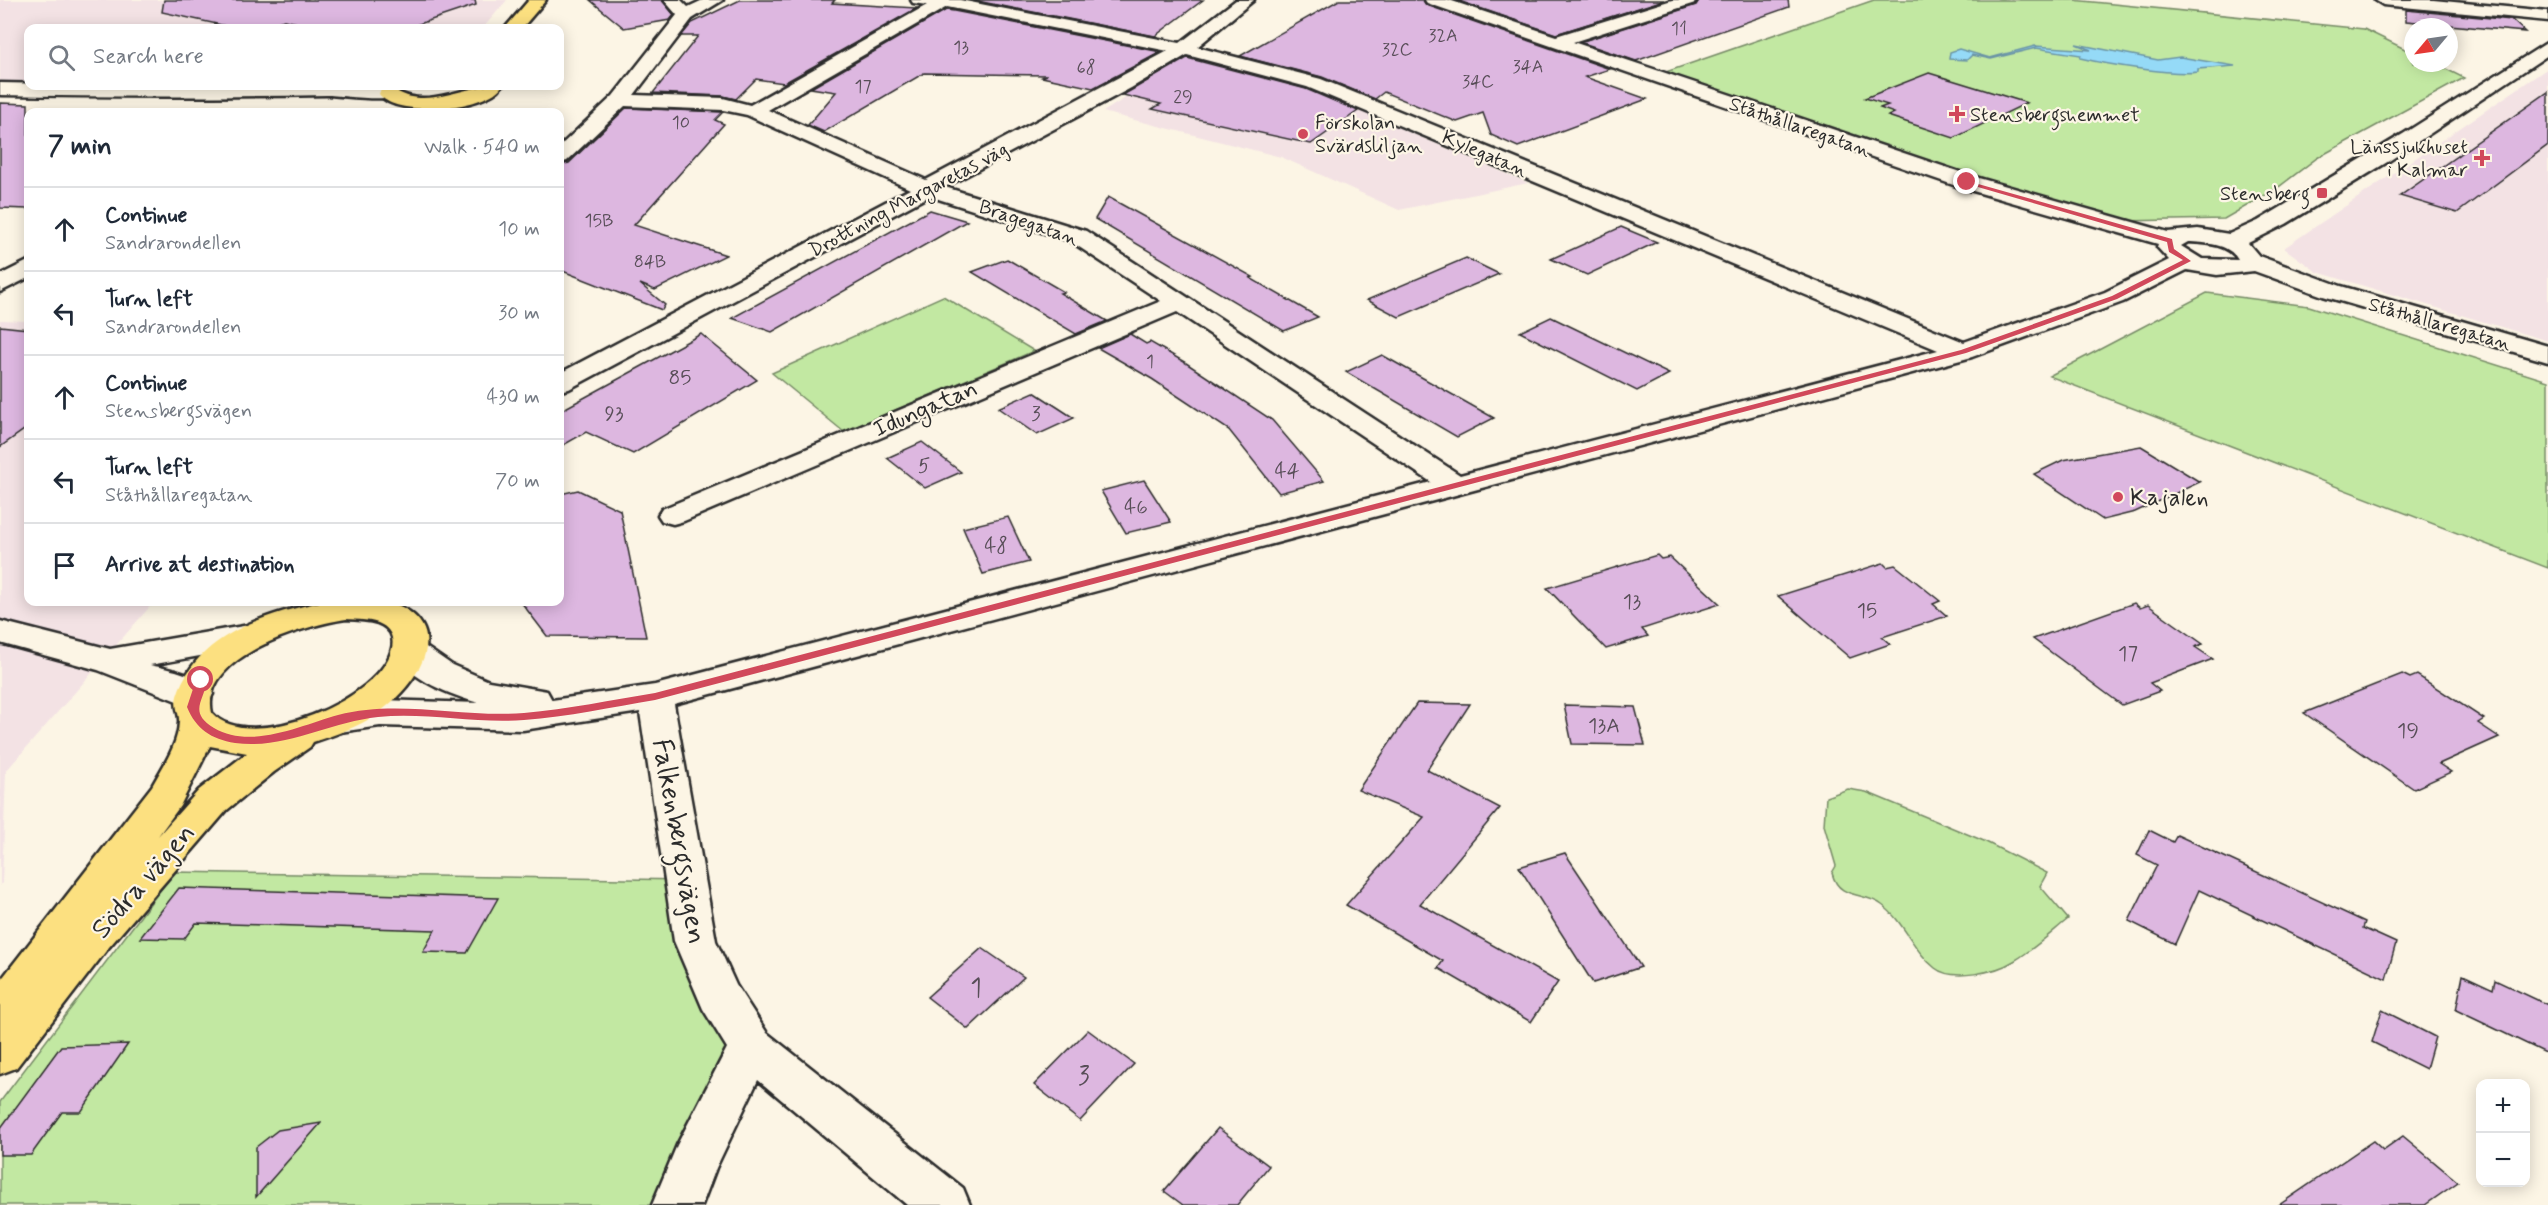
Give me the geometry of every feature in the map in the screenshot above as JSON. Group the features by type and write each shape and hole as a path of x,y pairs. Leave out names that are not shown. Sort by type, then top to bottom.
{"main road":[{"path":"517,24 538,0"},
{"path":"439,108 452,100 481,90"},
{"path":"396,98 452,100"},
{"path":"376,606 404,624 411,639 411,652"},
{"name":"Södra vägen","path":"0,1015 166,796 190,752 201,680 214,664 232,649 278,620 321,611 376,606"},
{"name":"Södra vägen","path":"0,1054 94,934 213,800 261,762 380,693 395,680 411,652"},
{"path":"196,707 211,732 234,739 279,737 324,725"}],"street":[{"path":"672,0 687,15"},
{"path":"564,153 620,100 687,15 715,0"},
{"name":"Kylegatan","path":"919,0 947,1 1182,50 1270,69 1314,83 1963,351"},
{"name":"Drottning Margaretas väg","path":"564,380 1124,84 1182,50 1246,0"},
{"name":"Ståthållaregatan","path":"1432,0 1967,182 2179,250 2222,268 2290,285 2332,291"},
{"path":"1556,42 1689,0"},
{"path":"2383,0 2548,16"},
{"path":"753,111 947,1"},
{"path":"2228,242 2256,233 2420,134 2548,46"},
{"path":"0,88 24,89"},
{"path":"80,90 149,92 282,90"},
{"path":"353,90 396,98"},
{"name":"Bragegatan","path":"620,100 723,104 753,111 928,189 1078,236 1457,486"},
{"name":"Ståthållaregatan","path":"2179,250 2179,236 2195,236 2228,242 2244,251 2250,261 2332,291 2548,354"},
{"path":"324,725 380,713 523,717 655,697 1963,351 2115,297 2179,250"},
{"name":"Ståthållaregatan","path":"2222,268 2242,267 2248,265 2250,261"},
{"path":"0,285 24,270"},
{"name":"Idungatan","path":"672,515 1179,303"},
{"path":"110,661 278,620"},
{"path":"0,632 110,661 143,676 168,681 196,707"},
{"path":"411,652 434,671 463,685 501,698 598,704"},
{"name":"Falkenbergsvägen","path":"655,697 695,941 719,996 751,1047 945,1205"},
{"path":"677,1205 694,1161 751,1047"}],"shaded area":[{"path":"0,0 507,0 486,24 24,24 24,84 0,85"},
{"name":"Förskolan Svärdsliljan","path":"1191,57 1263,73 1301,86 1528,183 1399,210 1281,157 1103,112"},
{"name":"Länssjukhuset i Kalmar","path":"2548,68 2548,341 2317,272 2284,248"},
{"path":"0,320 24,321 24,606 150,606 6,771 2,883 0,886"}],"green space":[{"path":"1874,0 2073,0 2364,29 2404,49 2404,72 2452,72 2464,78 2317,158 2276,189 2224,219 2120,221 1971,175 1663,73"},
{"path":"2207,293 2309,306 2548,381 2548,568 2049,376"},
{"path":"943,296 1034,351 844,432 772,373"},
{"path":"1848,789 1866,792 1984,841 2047,873 2040,886 2068,919 2028,952 1997,969 1963,975 1943,972 1935,968 1882,905 1846,892 1835,882 1832,873 1836,866 1824,825 1826,797"},
{"path":"174,872 687,880 751,1047 677,1205 0,1205 0,1102"}],"water":[{"path":"2076,44 2158,60 2180,57 2235,66 2198,69 2198,72 2187,73 2157,71 2036,48 1991,59 1972,55 1967,60 1949,59 1950,52 1959,49 1990,58 2035,46 2091,50"}],"building":[{"path":"164,0 475,0 476,5 419,24 302,24 284,20 271,24 217,24 162,12"},
{"path":"590,0 662,0 674,15 670,20 624,28"},
{"path":"740,0 835,0 832,3 917,8 784,83 756,79 736,99 723,96 653,93 698,36 681,36 692,23"},
{"path":"972,0 1203,0 1155,36"},
{"path":"1339,0 1423,0 1426,5 1610,69 1585,77 1647,99 1518,147 1491,135 1483,113 1457,122 1384,92 1375,99 1322,77 1240,56"},
{"path":"1456,0 1664,0 1556,34"},
{"path":"1699,0 1788,0 1789,7 1636,61 1580,42 1696,5"},
{"path":"946,10 1161,52 1093,88 1042,77 1047,75 924,73 824,132 808,125 836,92 811,88"},
{"path":"2406,10 2512,20 2525,32 2458,26 2458,18 2406,18"},
{"path":"1187,58 1306,89 1358,111 1311,144 1152,109 1161,104 1123,95"},
{"path":"1929,73 2027,103 1954,138 1888,116 1894,113 1880,108 1888,105 1865,98"},
{"path":"2548,92 2548,145 2457,213 2400,196"},
{"path":"0,103 28,104 28,108 24,108 24,209 0,208"},
{"path":"626,108 723,112 715,120 724,124 634,225 726,255 655,290 640,284 665,305 662,310 564,272 564,164 569,163"},
{"path":"1108,197 1253,277 1250,278 1318,317 1284,331 1095,219"},
{"path":"930,210 967,221 772,332 732,318"},
{"path":"1621,227 1657,242 1587,275 1551,259"},
{"path":"1466,258 1499,274 1399,317 1367,300"},
{"path":"1007,259 1064,292 1060,293 1107,321 1076,334 972,272"},
{"path":"1551,317 1669,374 1637,391 1520,332"},
{"path":"0,326 24,329 24,430 0,447"},
{"path":"701,334 757,380 633,454 586,432 564,445 564,409"},
{"path":"1130,334 1146,344 1150,342 1186,363 1272,420 1324,481 1279,493 1229,430 1152,379 1098,348"},
{"path":"1382,355 1494,418 1457,437 1346,372"},
{"path":"1034,392 1074,418 1037,435 998,408"},
{"path":"922,442 961,472 925,488 887,458"},
{"name":"Kajalen","path":"2141,446 2200,482 2135,512 2103,520 2034,474 2063,460"},
{"path":"1144,480 1171,522 1126,533 1101,491"},
{"path":"578,490 620,510 646,637 547,636 524,606 564,606 564,493"},
{"path":"1008,517 1029,562 983,574 963,528"},
{"path":"1657,555 1661,559 1670,557 1720,604 1642,629 1648,636 1606,649 1547,588"},
{"path":"1883,563 1887,567 1895,565 1940,601 1933,604 1947,616 1882,637 1890,644 1850,658 1778,596"},
{"path":"2134,603 2140,608 2148,605 2203,644 2195,647 2213,659 2150,683 2160,691 2122,705 2033,639"},
{"path":"2402,674 2410,678 2417,675 2484,719 2478,723 2499,737 2439,764 2451,772 2414,789 2304,713"},
{"path":"1417,703 1470,704 1427,770 1500,808 1420,904 1558,982 1531,1022 1438,968 1443,961 1346,905 1424,817 1358,790"},
{"path":"1564,705 1635,707 1645,745 1572,744"},
{"path":"2149,830 2173,842 2177,835 2365,922 2363,928 2396,943 2386,979 2199,890 2175,944 2129,921 2157,865 2137,855"},
{"path":"1565,853 1641,967 1593,983 1519,867"},
{"path":"179,888 498,898 467,953 423,952 435,930 196,923 184,939 140,938"},
{"path":"982,948 1024,977 968,1029 927,997"},
{"path":"2463,975 2493,989 2495,980 2548,1005 2548,1054 2456,1010"},
{"path":"2382,1010 2435,1037 2426,1069 2372,1042"},
{"path":"1088,1030 1134,1064 1080,1121 1034,1085"},
{"path":"128,1044 81,1112 62,1112 31,1155 0,1155 0,1129 61,1046"},
{"path":"321,1123 256,1197 256,1147 278,1130"},
{"path":"1218,1128 1269,1166 1237,1205 1183,1205 1164,1191"},
{"path":"2403,1136 2458,1182 2425,1205 2279,1205 2373,1141 2383,1150"}],"place":[{"name":"Stensbergshemmet","path":"1957,114"},
{"name":"Förskolan Svärdsliljan","path":"1303,134"},
{"name":"Länssjukhuset i Kalmar","path":"2482,158"},
{"name":"Stensberg","path":"2322,193"},
{"name":"Kajalen","path":"2118,497"}],"route":[{"path":"201,680 193,707 198,721 211,732 234,739 250,740 308,731 340,718 380,713 523,717 655,697 1963,351 2115,297 2188,261 2171,250 2168,243 2170,240 1967,182"}]}
